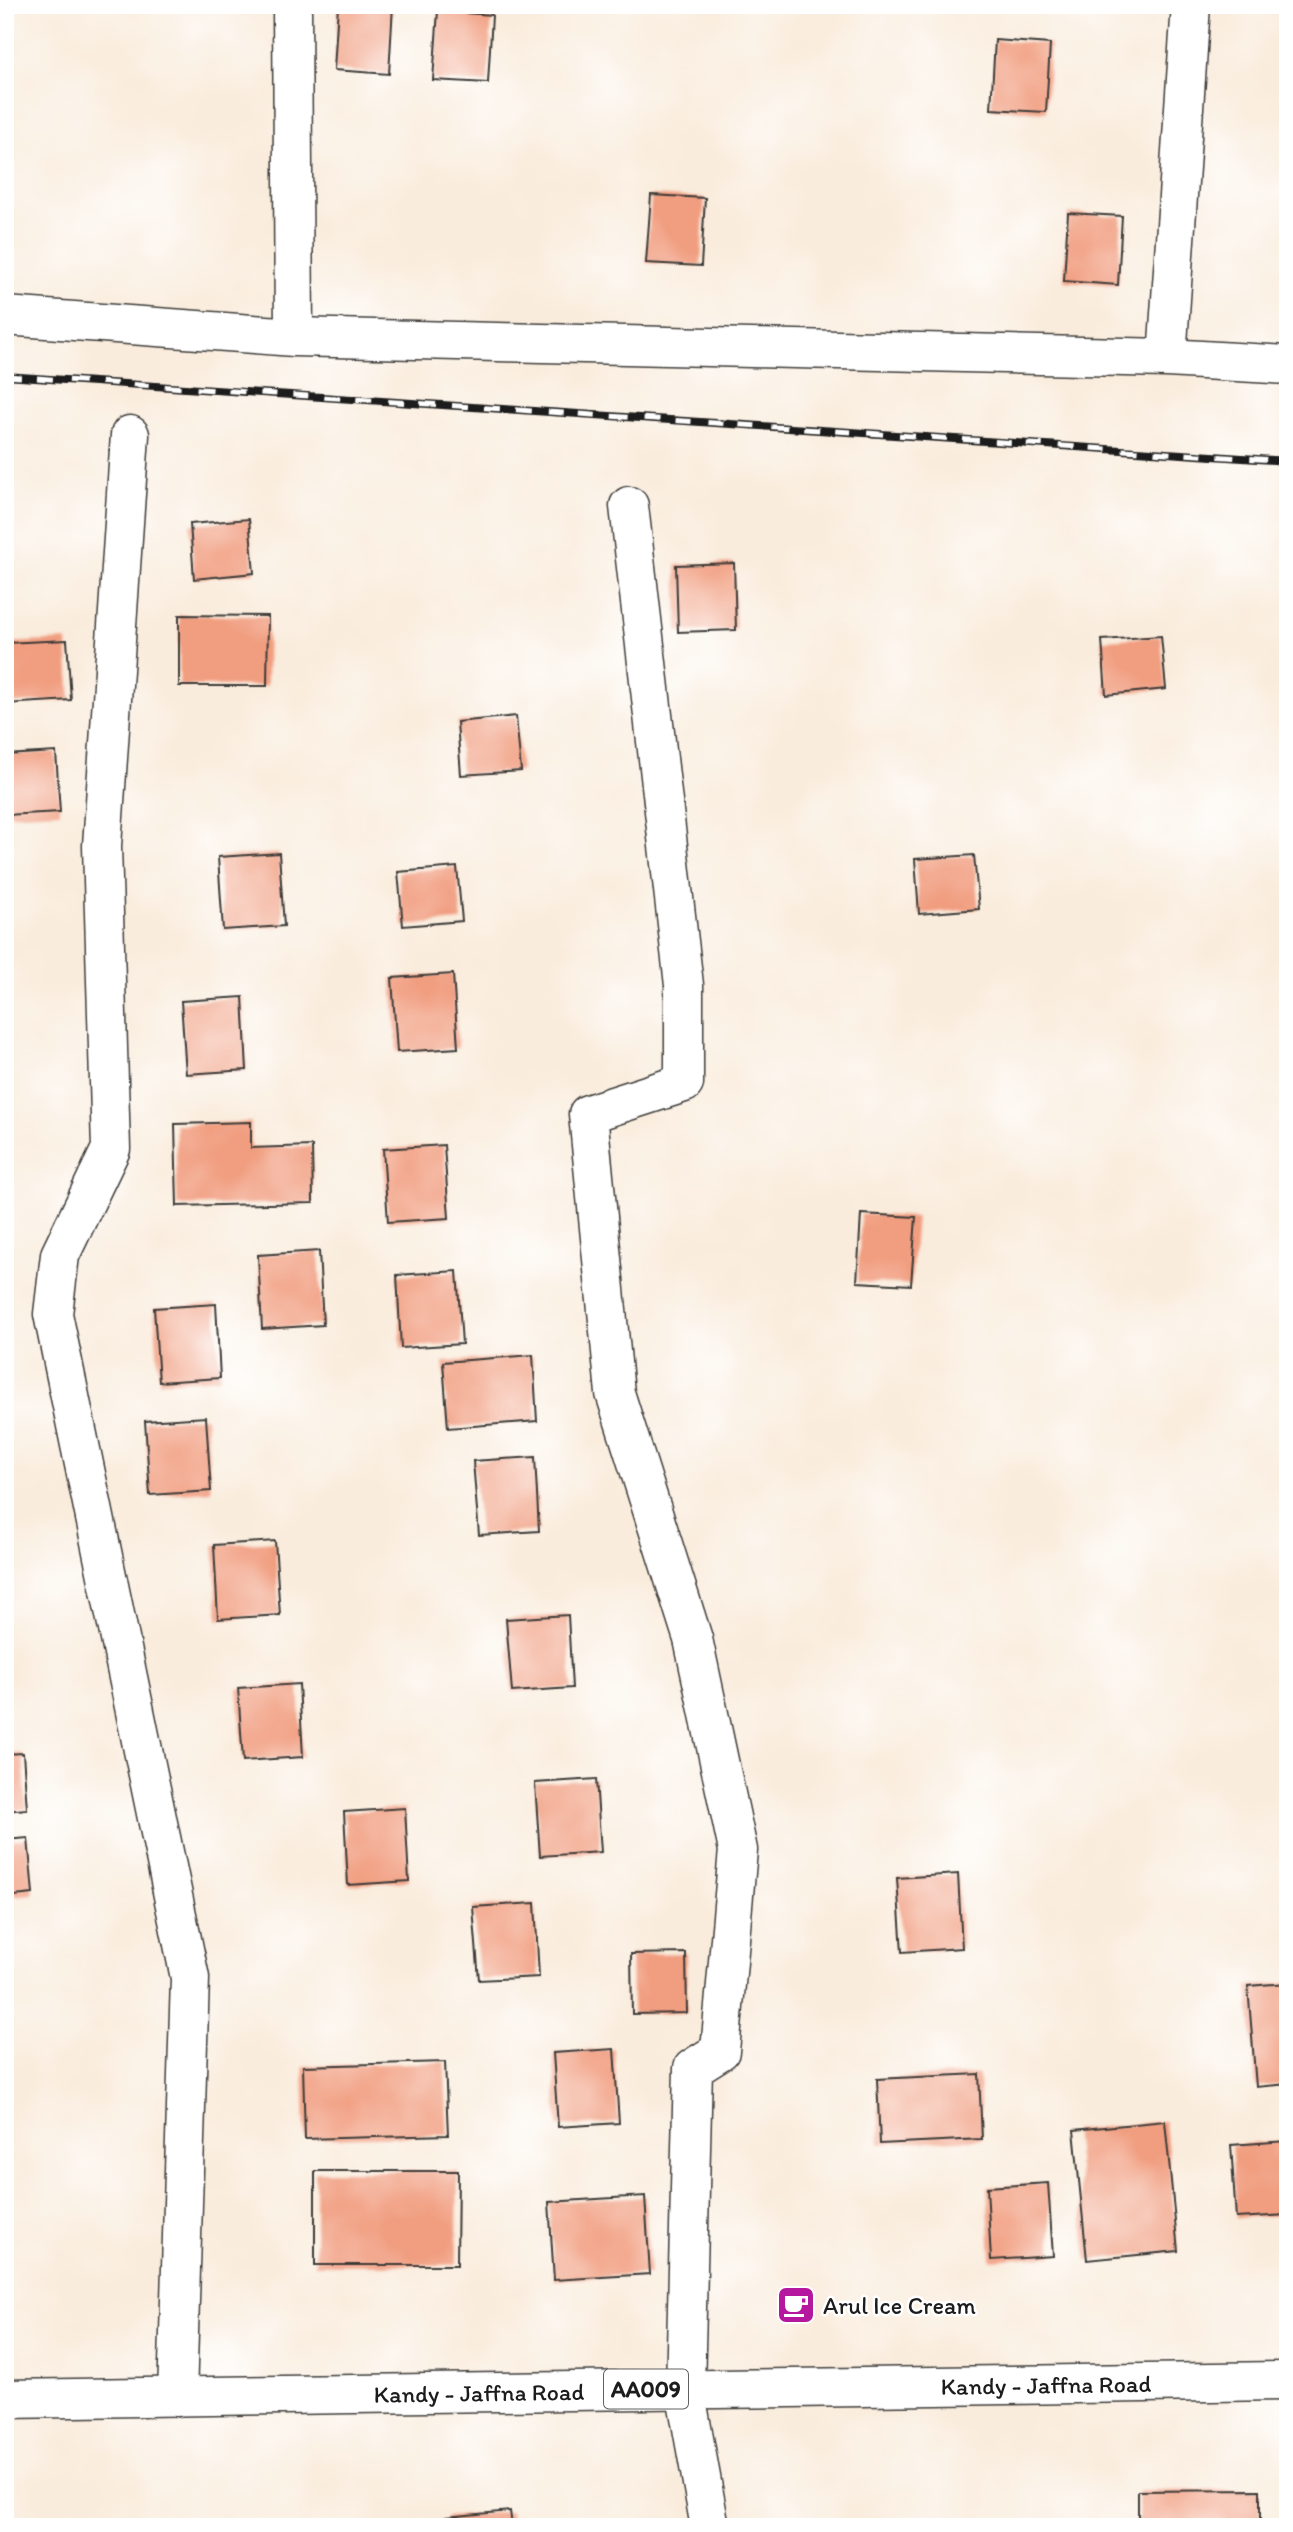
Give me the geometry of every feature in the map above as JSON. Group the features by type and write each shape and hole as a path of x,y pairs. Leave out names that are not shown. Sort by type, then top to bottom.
{"main road":[{"path":"292,5 293,337"},
{"path":"1167,358 1191,5"},
{"path":"5,316 293,337 1167,358 1288,365"},
{"path":"130,435 102,846 111,1149 60,1255 53,1314 190,1978 177,2397"},
{"path":"629,506 684,985 684,1083 588,1114 615,1393 693,1639 738,1850 720,2051 693,2068 685,2389 710,2527"},
{"name":"Kandy - Jaffna Road","path":"5,2399 1288,2381"}],"building":[{"path":"338,5 393,5 389,74 334,70"},
{"path":"438,11 492,15 488,83 433,80"},
{"path":"995,40 1050,44 1046,112 991,109"},
{"path":"651,195 705,198 701,266 646,263"},
{"path":"1068,213 1122,216 1118,285 1064,281"},
{"path":"249,519 254,573 194,579 190,524"},
{"path":"734,563 736,630 678,632 676,565"},
{"path":"179,615 268,616 267,686 179,686"},
{"path":"1161,636 1166,689 1106,695 1102,640"},
{"path":"67,640 71,700 5,704 5,643"},
{"path":"516,716 521,771 461,775 457,722"},
{"path":"56,752 60,812 5,815 5,755"},
{"path":"279,853 284,926 223,930 218,857"},
{"path":"974,855 979,909 919,914 915,859"},
{"path":"457,867 462,921 403,926 398,872"},
{"path":"453,974 458,1048 397,1052 392,978"},
{"path":"243,997 247,1070 186,1074 181,1001"},
{"path":"251,1122 251,1148 312,1146 313,1203 177,1206 175,1124"},
{"path":"444,1145 449,1218 388,1222 383,1149"},
{"path":"861,1214 916,1217 911,1285 857,1282"},
{"path":"319,1251 323,1325 262,1329 258,1255"},
{"path":"457,1271 462,1344 401,1348 397,1275"},
{"path":"216,1304 220,1378 159,1382 154,1308"},
{"path":"533,1355 537,1421 448,1428 443,1362"},
{"path":"206,1417 211,1491 150,1495 145,1421"},
{"path":"535,1457 539,1531 479,1535 473,1461"},
{"path":"275,1541 280,1615 218,1619 214,1545"},
{"path":"568,1615 572,1688 512,1692 506,1619"},
{"path":"299,1684 303,1757 243,1761 238,1688"},
{"path":"23,1753 27,1809 5,1811 5,1754"},
{"path":"596,1779 601,1852 540,1856 535,1783"},
{"path":"405,1808 409,1881 348,1885 344,1812"},
{"path":"28,1838 33,1894 5,1897 5,1840"},
{"path":"958,1874 962,1948 902,1952 897,1878"},
{"path":"535,1903 539,1977 479,1980 473,1907"},
{"path":"686,1953 687,2013 632,2014 631,1954"},
{"path":"1288,1983 1288,2084 1256,2087 1248,1986"},
{"path":"614,2049 619,2123 558,2127 553,2053"},
{"path":"445,2062 448,2135 305,2139 303,2066"},
{"path":"979,2074 982,2139 880,2144 877,2079"},
{"path":"1165,2121 1178,2251 1087,2260 1074,2130"},
{"path":"1288,2141 1288,2215 1236,2218 1231,2145"},
{"path":"315,2171 458,2171 457,2265 315,2265"},
{"path":"1048,2183 1053,2256 991,2260 987,2187"},
{"path":"645,2196 650,2274 554,2280 549,2202"},
{"path":"1260,2490 1260,2527 1138,2527 1138,2491"},
{"path":"510,2511 512,2527 446,2527 446,2517"}],"railway":[{"path":"5,376 1288,461"}],"place":[{"name":"Arul Ice Cream","path":"796,2305"}]}
